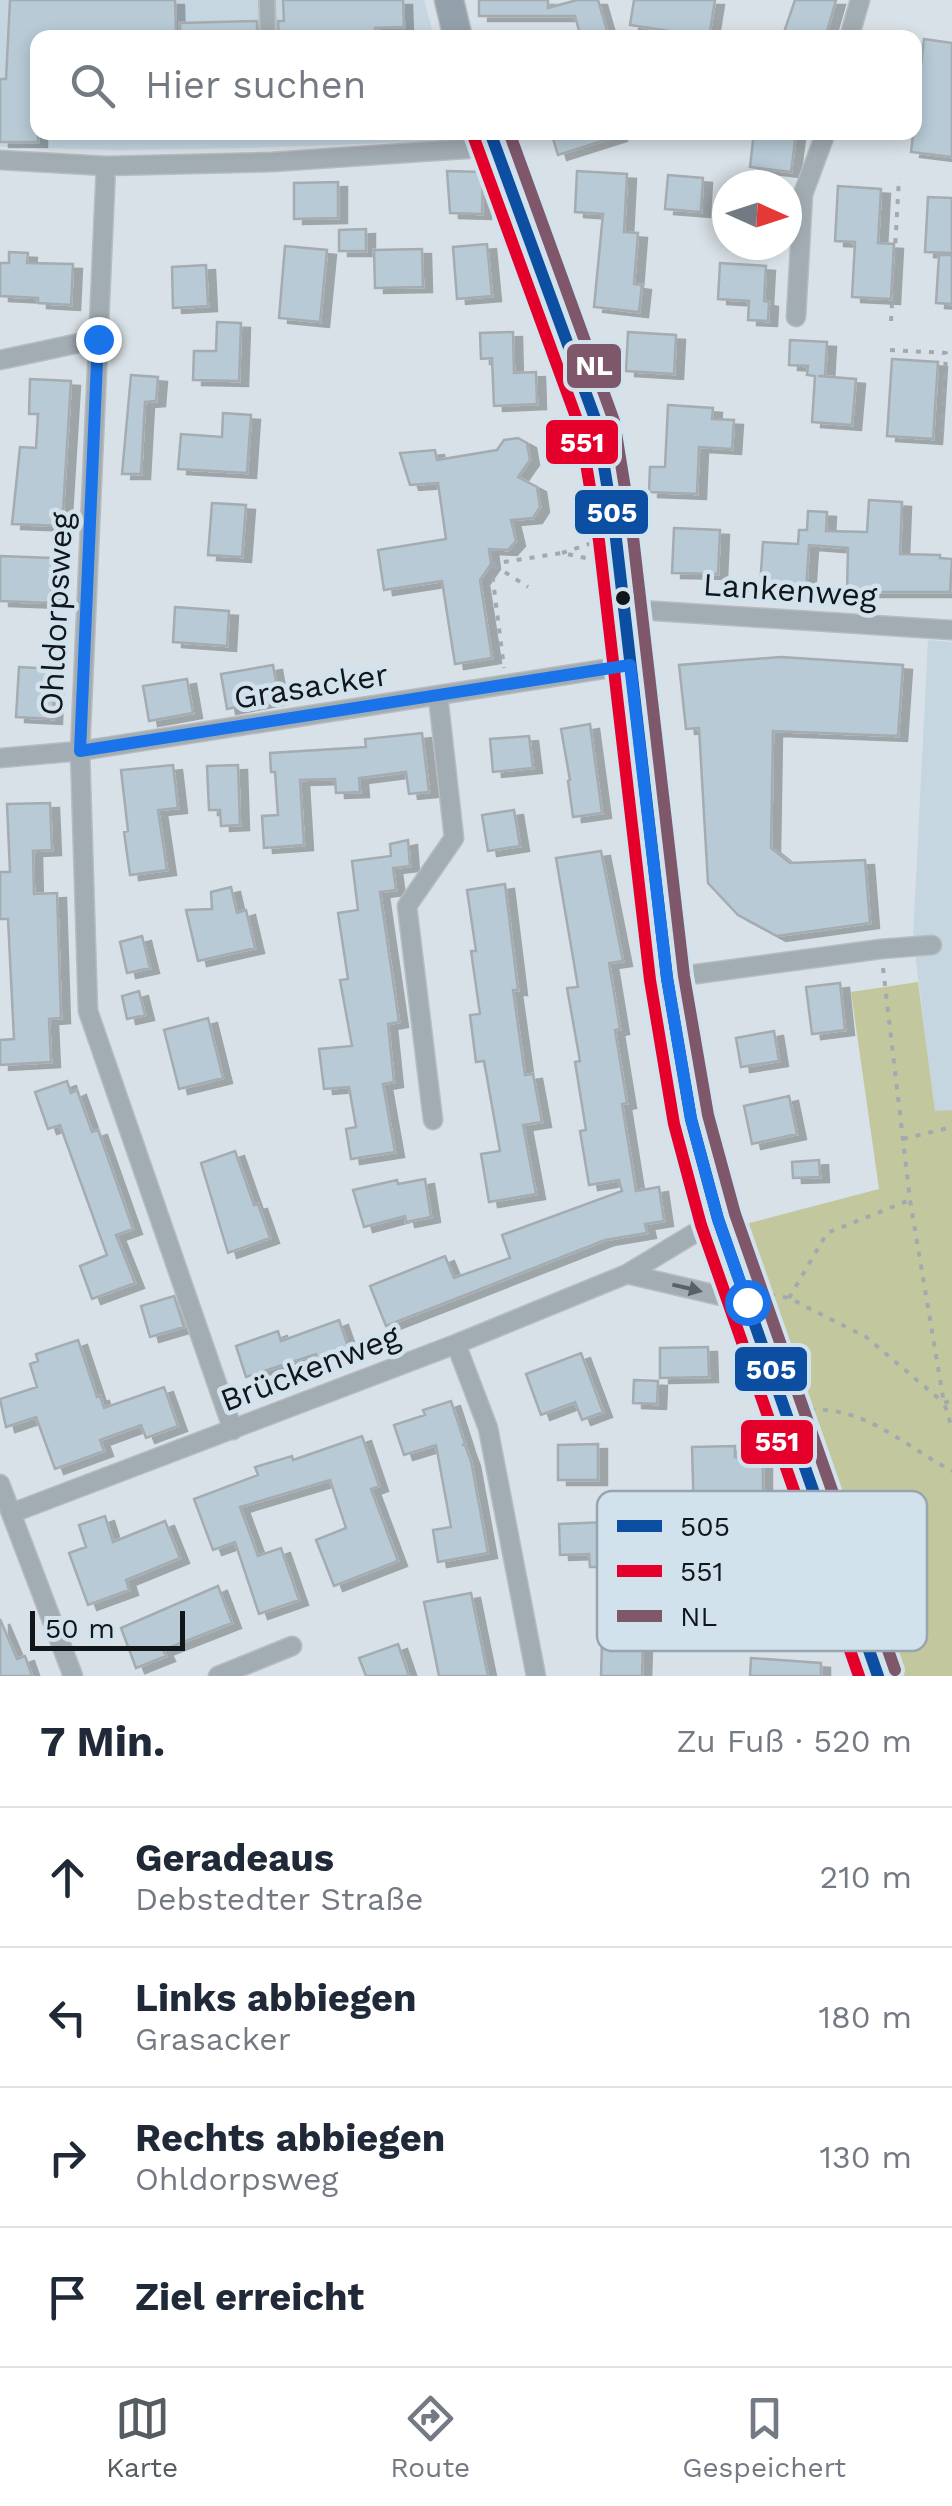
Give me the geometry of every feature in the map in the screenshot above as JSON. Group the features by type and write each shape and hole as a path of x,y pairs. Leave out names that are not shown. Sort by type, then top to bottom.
{"main road":[{"path":"448,0 456,30"},
{"path":"492,140 597,424 617,548 667,978 691,1119 718,1219 814,1491"},
{"path":"869,1651 878,1676"}],"street":[{"path":"267,0 268,30"},
{"path":"851,30 860,0"},
{"path":"0,160 106,166 272,162 492,140"},
{"path":"796,317 803,194 823,140"},
{"name":"Ohldorpsweg","path":"106,166 80,751 88,1011 233,1430"},
{"path":"0,360 98,339"},
{"name":"Lankenweg","path":"624,609 952,630"},
{"name":"Grasacker","path":"0,758 80,751 630,665"},
{"path":"433,1120 407,906 454,838 438,696"},
{"path":"667,978 932,945"},
{"name":"Brückenweg","path":"12,1513 456,1344 627,1274 718,1219"},
{"path":"627,1274 747,1302"},
{"path":"456,1344 488,1428 536,1676"},
{"path":"0,1484 73,1676"},
{"path":"218,1676 292,1646"}],"path":[{"path":"891,322 899,178"},
{"path":"890,350 946,353 942,433"},
{"path":"492,564 562,553 586,543 617,548"},
{"path":"562,553 580,559 617,548"},
{"path":"492,564 528,587"},
{"path":"492,564 506,685"},
{"path":"881,949 910,1200 944,1403 952,1428"},
{"path":"902,1139 952,1127"},
{"path":"789,1298 827,1233 910,1200"},
{"path":"747,1302 768,1294 789,1298 866,1337 944,1403"},
{"path":"944,1403 952,1400"},
{"path":"786,1412 822,1409 873,1421 916,1452 952,1471"}],"shaded area":[{"path":"0,0 424,0 432,30 30,30 30,140 447,140 250,148 0,147"},
{"path":"928,640 952,642 952,1110 935,1112 913,938"}],"green space":[{"path":"918,982 935,1111 952,1110 952,1676 904,1676 895,1651 927,1651 927,1491 836,1491 738,1226 879,1189 851,992"}],"building":[{"path":"10,0 175,0 176,30 30,30 30,140 38,142 0,142 0,79 6,79"},
{"path":"283,0 403,0 404,27 279,30 278,21 284,21"},
{"path":"479,0 548,0 548,8 577,0 598,0 607,30 579,30 575,16 479,16"},
{"path":"634,0 715,0 710,30 630,25"},
{"path":"795,0 836,0 827,30 785,30"},
{"path":"257,21 257,30 180,30 180,23"},
{"path":"924,39 952,43 952,157 911,152 912,140 922,140"},
{"path":"553,140 605,140 558,155"},
{"path":"753,140 795,140 791,170 750,167"},
{"path":"447,171 483,172 482,214 450,213"},
{"path":"577,171 627,174 624,232 638,233 634,284 642,285 639,312 594,307 603,214 575,212"},
{"path":"668,175 703,178 701,212 665,209"},
{"path":"338,182 338,218 294,219 294,183"},
{"path":"838,186 881,189 878,243 894,244 891,299 852,297 855,242 835,241"},
{"path":"928,197 952,198 952,253 925,252"},
{"path":"366,229 366,251 339,251 339,230"},
{"path":"487,244 492,296 457,299 453,247"},
{"path":"285,246 327,250 320,322 279,318"},
{"path":"422,249 423,287 375,288 374,250"},
{"path":"9,252 28,253 27,263 73,264 71,305 0,296 0,263 9,263"},
{"path":"939,255 952,255 952,304 936,303"},
{"path":"720,263 766,266 764,301 769,302 768,321 748,320 749,301 718,299"},
{"path":"206,265 208,306 173,308 172,267"},
{"path":"217,322 241,323 239,381 193,380 194,351 216,351"},
{"path":"513,332 514,373 536,372 537,404 494,406 492,358 481,359 480,333"},
{"path":"628,332 676,335 674,374 626,371"},
{"path":"790,340 827,342 825,376 818,376 856,379 852,425 812,422 815,376 807,375 808,366 789,365"},
{"path":"892,359 938,362 933,439 887,436"},
{"path":"131,375 158,377 156,401 145,402 141,474 122,474"},
{"path":"30,379 71,381 62,526 12,524 20,447 36,448 38,414 29,414"},
{"path":"668,405 713,408 712,419 734,420 732,449 699,447 697,494 649,492 650,467 665,467"},
{"path":"223,413 251,415 247,473 178,469 181,434 222,437"},
{"path":"518,438 527,443 530,460 518,477 537,487 540,507 533,518 511,520 516,541 508,550 489,549 491,564 480,580 492,658 455,664 442,581 384,590 378,550 446,539 438,483 410,485 400,453 435,450 437,460 497,450 504,440"},
{"path":"869,500 902,502 900,554 952,559 950,592 847,592 848,548 809,545 806,591 760,587 763,542 798,544 799,530 807,530 808,511 827,512 826,531 867,532"},
{"path":"212,503 246,505 242,557 208,555"},
{"path":"674,528 720,530 718,574 672,573"},
{"path":"0,556 52,558 51,603 0,601"},
{"path":"175,607 229,611 227,646 173,642"},
{"path":"781,657 903,665 898,736 773,731 771,848 790,863 865,860 870,923 777,936 738,915 708,883 699,728 686,729 679,665"},
{"path":"273,665 279,699 227,709 221,674"},
{"path":"19,667 55,669 53,719 16,717"},
{"path":"187,679 193,713 149,721 143,686"},
{"path":"590,724 602,813 573,817 561,729"},
{"path":"422,733 429,792 409,794 406,772 359,778 360,792 336,793 335,779 300,780 304,845 264,848 262,816 278,815 270,753 366,747 365,739"},
{"path":"529,736 533,768 493,772 490,739"},
{"path":"173,765 178,808 158,810 167,870 130,875 121,770"},
{"path":"238,765 240,825 221,826 220,810 209,810 207,766"},
{"path":"50,803 52,850 33,851 34,894 57,893 61,1018 49,1019 51,1062 0,1065 0,1040 14,1039 8,919 0,919 0,872 10,872 7,804"},
{"path":"514,810 520,846 488,851 482,815"},
{"path":"408,840 410,866 393,868 396,890 380,892 399,1022 388,1024 394,1082 383,1084 395,1152 351,1159 346,1129 356,1127 349,1087 324,1089 319,1049 352,1046 340,980 348,979 338,913 358,910 352,861 391,856 390,844"},
{"path":"601,851 623,961 609,963 627,1103 622,1104 636,1191 659,1187 664,1221 645,1224 647,1233 605,1240 386,1326 370,1286 445,1256 454,1278 510,1258 502,1235 622,1191 619,1180 589,1185 580,1131 586,1130 575,1062 580,1061 567,988 578,987 556,858"},
{"path":"505,884 518,990 513,990 525,1075 533,1074 542,1122 523,1125 536,1194 489,1202 481,1154 500,1151 484,1061 476,1062 470,1015 480,1014 467,890"},
{"path":"231,887 237,913 246,910 255,948 198,961 186,910 212,909 211,892"},
{"path":"142,936 150,968 127,973 120,942"},
{"path":"840,983 845,1030 812,1034 806,987"},
{"path":"139,991 145,1015 127,1019 122,996"},
{"path":"208,1018 223,1078 179,1089 164,1030"},
{"path":"774,1031 779,1061 741,1067 736,1038"},
{"path":"67,1081 71,1093 77,1090 92,1132 98,1130 133,1229 116,1235 135,1283 92,1299 80,1266 107,1255 60,1125 48,1129 35,1092"},
{"path":"789,1096 797,1134 752,1144 744,1106"},
{"path":"235,1151 270,1238 228,1253 201,1163"},
{"path":"819,1160 820,1177 793,1178 792,1162"},
{"path":"425,1179 431,1217 406,1222 405,1216 364,1227 353,1190 397,1180 398,1184"},
{"path":"174,1296 184,1327 150,1337 141,1306"},
{"path":"339,1320 349,1349 318,1361 316,1354 246,1377 236,1346 278,1331 281,1341"},
{"path":"78,1340 104,1408 164,1387 178,1426 146,1438 141,1425 100,1440 104,1451 55,1469 36,1417 6,1427 0,1399 37,1387 30,1364 38,1361 36,1354"},
{"path":"708,1347 709,1377 660,1378 660,1348"},
{"path":"581,1353 603,1412 582,1420 575,1402 541,1415 526,1374"},
{"path":"634,1380 658,1381 657,1404 633,1403"},
{"path":"451,1401 465,1444 462,1445 471,1461 488,1553 438,1562 433,1530 451,1527 436,1445 404,1455 394,1425"},
{"path":"362,1436 379,1486 371,1489 398,1561 334,1586 316,1540 346,1528 330,1480 240,1507 258,1556 281,1548 299,1600 259,1614 235,1542 213,1550 194,1499 258,1475 255,1467 292,1456 293,1460"},
{"path":"598,1444 598,1480 558,1480 558,1445"},
{"path":"735,1446 735,1457 763,1457 763,1491 693,1491 692,1447"},
{"path":"105,1516 113,1542 165,1521 180,1558 126,1580 129,1590 88,1605 69,1553 86,1547 79,1525"},
{"path":"597,1522 597,1567 590,1567 589,1554 560,1555 559,1524"},
{"path":"218,1586 232,1623 163,1650 166,1656 136,1668 121,1628"},
{"path":"471,1593 488,1676 439,1676 424,1602"},
{"path":"0,1619 17,1659 25,1656 32,1676 0,1676"},
{"path":"398,1644 409,1676 366,1676 359,1658"},
{"path":"602,1651 643,1651 642,1676 601,1676"},
{"path":"751,1658 821,1663 821,1676 750,1676"}],"transit line":[{"name":"551","path":"475,140 580,428 599,541 650,980 674,1124 701,1225 794,1491"},
{"name":"505","path":"493,140 597,424 616,539 667,978 691,1119 718,1219 813,1491"},
{"name":"NL","path":"512,140 614,421 633,537 684,976 708,1115 735,1214 832,1491"},
{"name":"551","path":"850,1651 859,1676"},
{"name":"505","path":"869,1651 878,1676"},
{"name":"NL","path":"888,1651 895,1670"}],"route":[{"path":"98,339 80,751 630,665 667,978 691,1119 718,1219 747,1302"}]}
